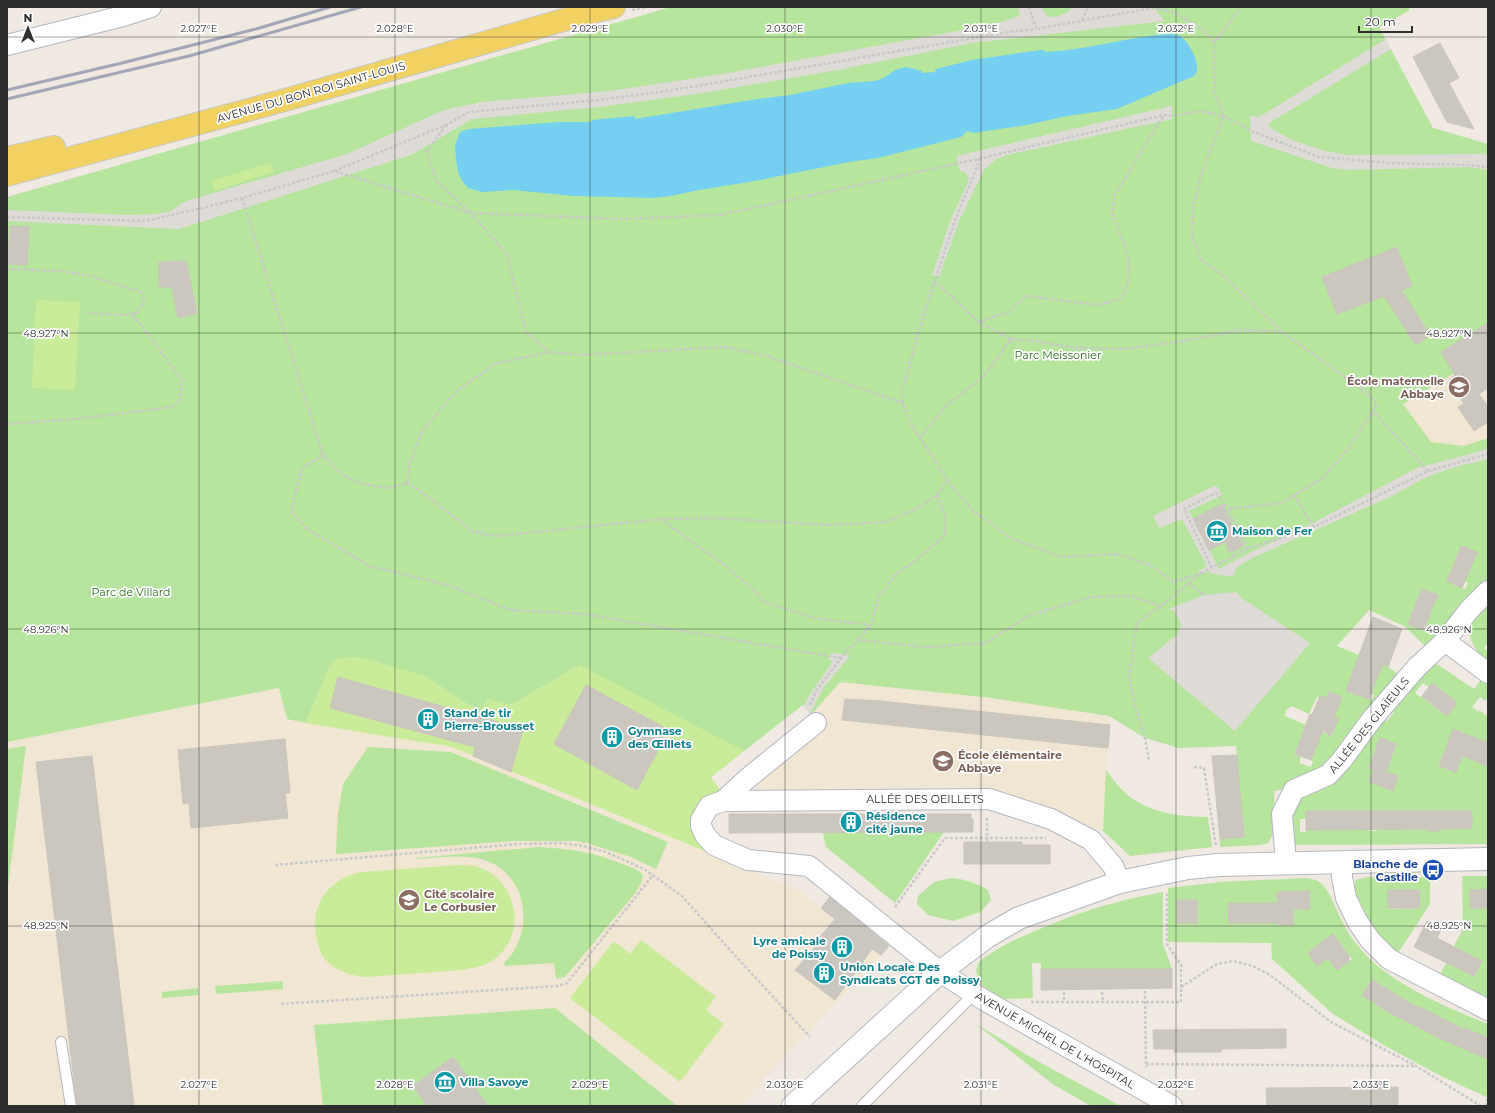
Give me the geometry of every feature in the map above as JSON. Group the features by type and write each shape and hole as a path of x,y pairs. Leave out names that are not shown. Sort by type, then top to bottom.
{"main road":[{"name":"AVENUE DU BON ROI SAINT-LOUIS","path":"7,158 216,106 471,37 572,7"},
{"name":"AVENUE DU BON ROI SAINT-LOUIS","path":"7,175 285,100 580,15 614,7"}],"street":[{"path":"7,45 123,16 151,7"},
{"name":"ALLÉE DES GLAÏEULS","path":"1286,863 1282,814 1294,790 1328,775 1342,760 1372,719 1417,666 1445,641 1469,610 1488,591"},
{"path":"1445,641 1488,673"},
{"name":"ALLÉE DES OEILLETS","path":"724,801 812,717"},
{"name":"ALLÉE DES OEILLETS","path":"940,972 809,866 748,860 714,845 705,835 701,826 701,820 709,806 724,801 989,799 1051,819 1091,840 1113,866 1120,882"},
{"path":"793,1106 940,972 988,936 1019,918 1120,882 1188,868 1219,865 1488,859"},
{"path":"1342,862 1342,877 1346,898 1370,940 1390,959 1488,1010"},
{"name":"AVENUE MICHEL DE L'HOSPITAL","path":"940,972 974,994 1172,1106"}],"lane":[{"path":"862,1106 974,994"},
{"path":"61,1042 71,1106"}],"path":[{"path":"1029,7 1036,29"},
{"path":"1081,20 1088,7"},
{"path":"1214,43 1241,7"},
{"path":"7,217 145,221 242,198 334,171 446,125 469,112 598,100 673,90 1154,8 1173,12 1204,30 1214,43 1215,94 1224,116 1201,176 1193,206 1192,236 1201,260 1220,273 1281,331 1368,394 1377,405 1349,448 1323,478 1281,503 1228,509"},
{"path":"334,171 471,213 622,219 720,214 978,159 1164,115 1172,116 1202,111 1224,116 1251,131 1319,157 1390,163 1488,167"},
{"path":"978,322 1009,312 1026,296 1099,305 1121,299 1128,284 1129,259 1112,213 1115,194 1164,115"},
{"path":"446,125 427,151 436,181 471,213 507,255 526,332 549,352"},
{"path":"978,159 978,165 955,220 935,281 902,391 903,403 911,424 946,480 973,511 1010,538 1062,556 1117,554 1148,564 1173,582 1201,573 1247,549 1314,527 1428,471 1488,454"},
{"path":"242,198 322,455 341,474 363,484 387,488 407,483 420,491 473,532 496,536 661,519 717,518 828,525 886,522 922,506 937,495 946,480"},
{"path":"7,269 61,271 90,276 141,292 144,296 143,304 136,313 126,315 87,313"},
{"path":"935,281 978,322 1011,339 1076,348 1124,349 1184,341 1240,330 1281,331"},
{"path":"7,424 75,419 160,409 173,406 179,401 182,380 132,314"},
{"path":"920,438 945,407 988,371 1011,339"},
{"path":"407,483 410,462 422,431 456,392 494,364 549,352 581,355 725,347 767,356 903,403"},
{"path":"1373,411 1428,471"},
{"path":"322,455 302,468 291,511 307,529 369,566 447,585 511,610 584,614 842,658"},
{"path":"1212,568 1184,508 1216,493 1228,509 1247,549"},
{"path":"812,717 816,691 871,625 879,597 894,576 918,559 945,535 945,515 937,495"},
{"path":"1294,496 1314,527"},
{"path":"661,519 727,567 753,589 764,602 814,618 871,625"},
{"path":"1149,760 1145,738 1135,705 1129,676 1137,623 1161,606 1201,573"},
{"path":"1188,583 1204,595"},
{"path":"858,640 926,647 985,643 1030,615 1091,597 1130,596 1161,606"},
{"path":"1194,767 1204,768 1217,852"},
{"path":"987,812 987,840"},
{"path":"895,907 945,838 1017,840 1053,838"},
{"path":"276,865 518,844 560,843 583,846 606,852 644,869 682,896 720,940 810,1037"},
{"path":"281,1004 549,986 567,983 653,875"},
{"path":"1031,1002 1180,1002 1180,965 1167,944 1167,890"},
{"path":"1180,987 1217,964 1233,961 1244,963 1270,975 1332,1022 1416,1066 1481,1106"},
{"path":"1145,991 1146,1065 1416,1066"},
{"path":"1064,992 1064,1002"},
{"path":"1102,992 1103,1002"},
{"path":"1485,1106 1488,1100"}],"shaded area":[{"path":"1018,7 1041,7 1047,16 1056,17 1066,13 1073,7 1153,7 1165,21 972,43 838,70 703,93 599,107 472,119 411,155 179,229 7,221 7,210 128,215 169,212 186,201 347,154 444,110 482,102 610,91 723,74 991,25 1020,16"},
{"path":"1386,39 1391,49 1269,123 1269,126 1292,140 1322,150 1346,155 1488,155 1488,170 1468,167 1347,170 1332,168 1251,141 1250,116 1259,117"},
{"path":"1172,106 1172,119 1007,155 996,159 984,170 960,219 940,276 932,276 950,221 969,180 966,173 960,171 956,156"},
{"name":"École maternelle Abbaye","path":"1488,356 1488,438 1464,446 1431,442 1403,404 1463,367"},
{"path":"1488,449 1488,459 1448,469 1423,479 1390,497 1252,558 1235,570 1233,577 1210,573 1209,571 1203,573 1197,571 1205,568 1206,564 1182,519 1159,528 1153,516 1216,485 1222,495 1189,511 1219,569 1311,524 1417,468"},
{"path":"1236,592 1243,599 1310,643 1235,731 1148,658 1178,634 1181,626 1179,619 1174,611 1169,609 1204,595"},
{"path":"832,653 850,656 823,688 810,714 804,706 810,694 833,661 828,659"},
{"name":"École élémentaire Abbaye","path":"840,682 992,698 1109,716 1106,770 1117,785 1135,801 1156,811 1185,817 1208,817 1212,847 1130,856 1103,831 1004,794 989,790 952,787 764,790 756,779 821,729 811,715"},
{"name":"Cité scolaire Le Corbusier","path":"279,688 287,719 452,747 800,891 881,955 740,1106 677,1106 555,1008 314,1025 323,1106 7,1106 7,742"}],"green space":[{"name":"Parc Meissonier","path":"671,7 1408,7 1410,10 1379,27 1433,128 1488,144 1488,356 1463,368 1403,404 1431,442 1464,446 1488,438 1488,583 1428,649 1404,626 1369,610 1337,646 1366,658 1354,670 1349,684 1361,690 1359,696 1372,700 1374,695 1371,694 1383,664 1400,675 1333,761 1287,789 1274,791 1275,831 1268,843 1261,845 1220,847 1220,839 1244,837 1236,746 1179,748 1145,738 1109,716 992,698 840,682 811,715 803,705 711,777 580,665 511,705 479,712 425,676 330,665 306,723 287,719 279,688 7,742 7,197","holes":["1461,546 1465,581 1468,583 1465,589 1452,584 1455,578 1449,575","1422,589 1438,595 1425,625 1428,626 1426,631 1413,626 1416,620 1410,618","1329,692 1342,697 1331,716 1338,719 1331,736 1322,731 1311,760 1313,762 1311,767 1299,763 1301,757 1295,754 1306,725 1285,716 1286,710 1292,706 1309,714 1317,697 1326,698"]},
{"path":"271,163 274,172 214,191 211,181"},
{"path":"36,300 80,302 75,390 32,388"},
{"path":"1488,599 1488,643 1484,648 1488,652 1488,664 1471,641 1469,624"},
{"path":"355,657 425,676 479,712 488,699 511,705 580,665 744,751 711,777 721,791 697,840 707,852 452,747 306,723 330,665 338,658"},
{"path":"1437,664 1474,689 1484,676 1488,679 1488,697 1485,701 1480,697 1472,707 1488,717 1488,751 1482,741 1460,732 1439,766 1456,772 1462,756 1488,766 1487,844 1295,845 1293,843 1291,812 1295,800 1382,721 1387,721 1394,712 1392,709 1394,704 1432,665","holes":["1423,683 1429,687 1433,683 1457,703 1446,716 1415,693","1380,738 1396,744 1386,772 1398,776 1394,788 1381,782 1380,786 1369,782 1374,770 1369,767","1306,811 1369,811 1377,818 1377,831 1306,830 1306,832 1300,832 1300,819 1306,819","1395,811 1472,811 1472,828 1441,829 1440,831 1427,831 1427,829 1396,829"]},
{"path":"26,746 7,894 7,749"},
{"path":"368,747 451,752 668,842 656,869 631,857 576,841 515,841 336,854 338,814 343,784"},
{"path":"1106,770 1127,795 1144,805 1171,814 1208,817 1212,847 1130,856 1103,831"},
{"path":"944,832 895,903 826,847 823,833"},
{"path":"539,847 573,850 593,854 632,868 643,875 636,892 565,977 556,979 554,963 505,966 504,963 514,951 520,937 523,924 523,911 521,898 516,886 509,876 499,867 487,861 470,857 416,858"},
{"path":"460,865 475,866 489,872 500,881 512,904 514,929 510,941 502,952 492,961 481,966 462,970 366,977 343,972 327,962 320,950 317,940 315,928 316,916 318,906 323,896 339,881 361,872"},
{"path":"1462,876 1488,876 1488,889 1470,890 1470,908 1488,908 1488,1000 1439,977 1446,963 1474,976 1482,961 1454,946 1463,929"},
{"path":"1367,877 1430,877 1430,904 1398,953 1375,930 1361,910 1356,899 1354,889 1356,880","holes":["1388,890 1419,890 1420,908 1388,909"]},
{"path":"951,878 966,880 988,890 991,900 981,912 953,921 928,915 917,904 918,896 934,882"},
{"path":"1306,878 1316,880 1322,884 1329,894 1350,935 1370,959 1401,982 1436,1002 1488,1024 1488,1038 1465,1029 1458,1046 1488,1055 1488,1091 1486,1097 1437,1074 1389,1048 1333,1014 1272,959 1271,943 1168,942 1168,888 1220,882","holes":["1277,892 1309,892 1310,909 1293,909 1293,925 1278,925","1177,900 1197,900 1197,923 1177,923","1228,903 1256,903 1256,923 1229,923","1333,935 1352,959 1337,970 1328,958 1317,966 1308,953","1371,980 1399,996 1389,1012 1362,995","1419,1007 1438,1037 1410,1022"]},
{"path":"1163,892 1163,944 1172,969 1041,969 1041,963 1032,963 1033,998 1003,999 983,986 979,980 976,971 978,963 1015,940 1085,911 1115,902"},
{"path":"641,940 716,997 706,1010 724,1024 680,1082 570,998 614,941 630,954"},
{"path":"283,981 283,989 216,994 215,986"},
{"path":"198,988 199,995 162,998 162,992"},
{"path":"555,1008 677,1106 323,1106 314,1025"},
{"path":"976,1024 1039,1062 1121,1106 1091,1106 1054,1085"}],"water":[{"path":"1168,34 1178,35 1185,40 1196,61 1197,71 1194,76 1117,109 1067,116 1027,125 973,133 967,131 961,137 878,158 653,198 574,196 513,190 482,192 468,188 458,173 455,146 460,132 469,129 559,122 591,122 592,120 634,116 635,119 790,95 848,83 875,81 884,78 895,70 906,67 922,71 922,73 935,72 936,69 972,60 1040,50 1046,52 1077,49"}],"building":[{"path":"1440,43 1459,78 1449,83 1474,129 1447,122 1413,57"},
{"path":"10,226 29,227 27,265 7,264 7,245 9,245"},
{"path":"1397,247 1412,286 1401,290 1430,335 1416,345 1384,296 1337,314 1322,277"},
{"path":"186,261 197,314 178,318 172,287 159,287 159,262"},
{"path":"1488,323 1488,388 1479,394 1488,407 1488,422 1474,431 1458,407 1464,404 1449,380 1455,375 1441,352"},
{"name":"Maison de Fer","path":"1222,504 1243,546 1230,553 1225,542 1209,550 1193,519"},
{"path":"1461,546 1477,552 1462,588 1447,581"},
{"path":"1422,589 1438,595 1423,630 1408,624"},
{"path":"1373,617 1402,629 1388,667 1383,664 1369,699 1346,691"},
{"name":"Stand de tir Pierre-Brousset","path":"338,677 523,729 511,772 473,756 475,747 330,708"},
{"path":"1432,683 1457,703 1447,716 1422,696"},
{"name":"Gymnase des Œillets","path":"586,685 669,730 637,790 554,744"},
{"path":"1329,692 1342,697 1334,717 1339,718 1330,736 1323,730 1311,760 1295,754 1310,714 1312,715 1320,696 1326,698"},
{"path":"845,699 880,701 1110,725 1108,748 842,720"},
{"path":"1453,729 1488,743 1488,766 1462,756 1456,772 1439,766"},
{"path":"1380,738 1396,744 1386,772 1398,776 1393,791 1369,782 1374,770 1369,768"},
{"path":"285,739 290,793 285,793 288,818 191,828 189,803 183,804 178,750"},
{"path":"1237,755 1244,837 1220,839 1212,756"},
{"path":"92,756 134,1106 77,1106 36,762"},
{"path":"1306,811 1472,811 1472,828 1441,829 1440,831 1427,831 1427,829 1306,830"},
{"name":"Résidence cité jaune","path":"729,814 971,814 971,819 973,819 973,832 729,833"},
{"path":"964,842 1022,842 1022,845 1050,845 1050,864 964,864"},
{"path":"1488,889 1488,908 1470,908 1470,890"},
{"path":"1388,890 1419,890 1420,908 1388,908"},
{"path":"1309,891 1310,909 1293,909 1293,925 1278,925 1278,923 1229,923 1228,903 1278,903 1277,892"},
{"path":"830,897 889,946 881,955 872,949 835,1000 795,970 816,946 813,945 835,919 821,908"},
{"path":"1177,900 1197,900 1197,923 1177,923"},
{"path":"1427,921 1442,928 1437,938 1482,961 1474,976 1414,947"},
{"path":"1333,934 1349,956 1349,961 1337,970 1328,958 1317,966 1308,953"},
{"path":"1041,969 1172,969 1172,988 1041,990"},
{"path":"1372,980 1418,1008 1418,1006 1465,1030 1465,1028 1488,1038 1488,1059 1441,1039 1388,1012 1362,995"},
{"path":"1286,1029 1286,1048 1221,1049 1221,1052 1174,1052 1174,1049 1154,1049 1153,1030"},
{"name":"Villa Savoye","path":"453,1057 488,1106 427,1106 413,1086"},
{"path":"1398,1087 1398,1106 1267,1106 1266,1088"}],"railway":[{"path":"7,90 256,29 330,7"},
{"path":"7,99 189,56 361,7"}],"place":[{"name":"École maternelle Abbaye","path":"1459,387"},
{"name":"Maison de Fer","path":"1217,531"},
{"name":"Stand de tir Pierre-Brousset","path":"428,719"},
{"name":"Gymnase des Œillets","path":"612,737"},
{"name":"École élémentaire Abbaye","path":"943,761"},
{"name":"Résidence cité jaune","path":"851,822"},
{"name":"Blanche de Castille","path":"1433,870"},
{"name":"Cité scolaire Le Corbusier","path":"409,900"},
{"name":"Lyre amicale de Poissy","path":"842,947"},
{"name":"Union Locale Des Syndicats CGT de Poissy","path":"824,973"},
{"name":"Villa Savoye","path":"445,1082"}],"park label":[{"name":"Parc de Villard","path":"131,592"}]}
